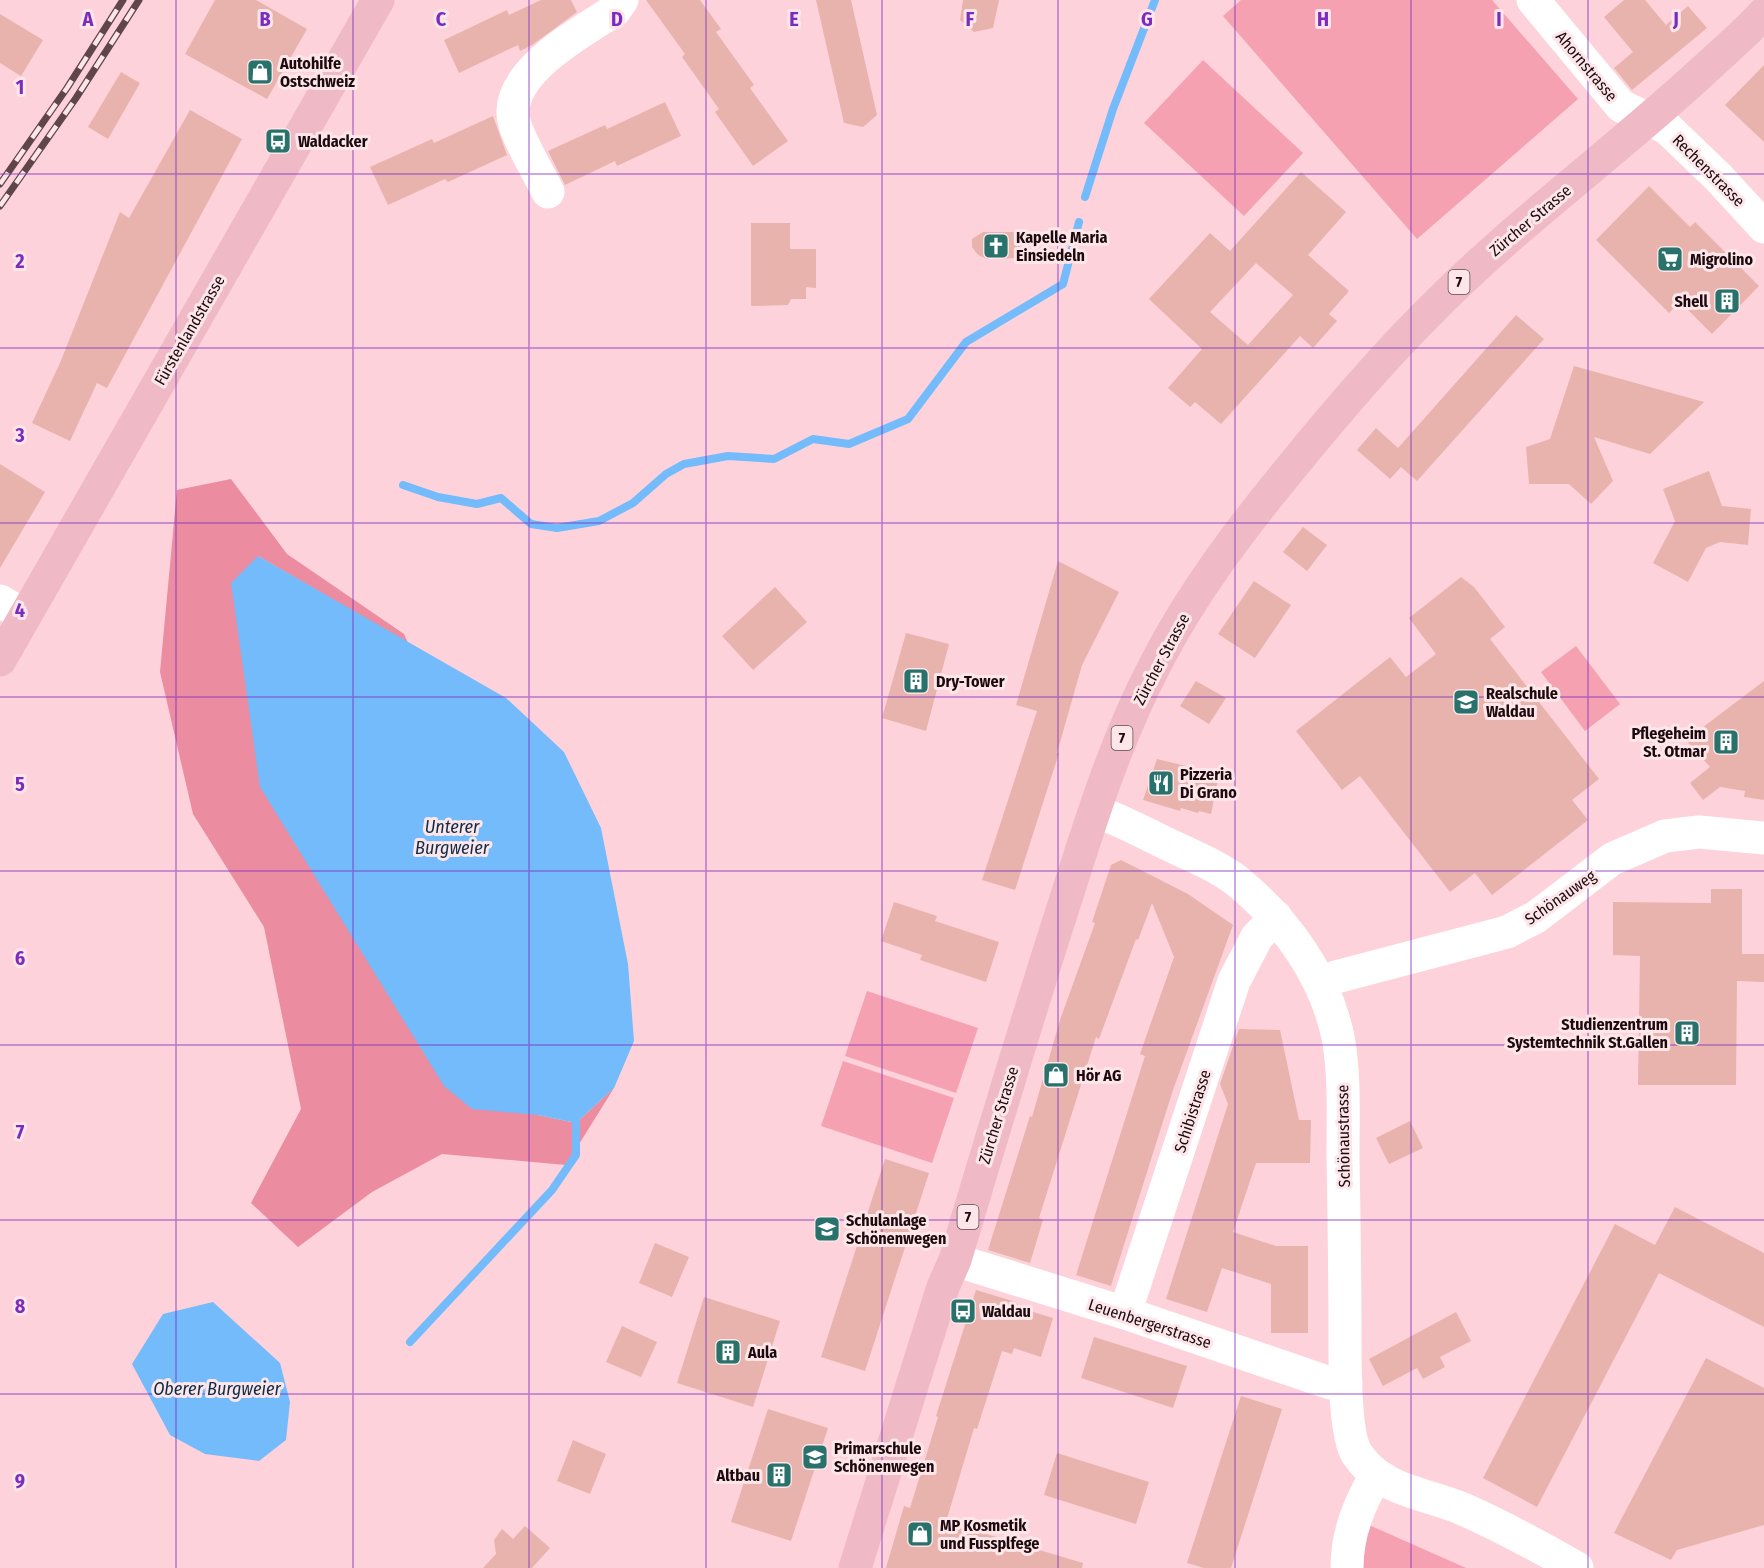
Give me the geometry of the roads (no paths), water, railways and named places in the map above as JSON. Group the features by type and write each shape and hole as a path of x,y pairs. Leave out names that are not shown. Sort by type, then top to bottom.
{"main road":[{"name":"Fürstenlandstrasse","path":"0,660 13,609 378,0"},
{"name":"Zürcher Strasse","path":"855,1568 933,1317 955,1260 1031,1005 1095,811 1120,742 1154,666 1198,593 1260,505 1359,387 1426,314 1485,258 1651,119 1764,13"}],"street":[{"path":"548,192 515,124 514,104 521,84 535,66 615,10 622,0"},
{"name":"Ahornstrasse","path":"1533,0 1621,106 1651,119"},
{"name":"Rechenstrasse","path":"1651,119 1667,128 1764,226"},
{"name":"Schönaustrasse","path":"1095,811 1113,817 1210,864 1236,881 1276,917 1308,961 1320,983 1337,1036 1343,1090 1346,1383 1349,1423 1356,1453 1376,1474 1404,1490 1460,1508 1507,1529 1577,1568"},
{"name":"Schönauweg","path":"1320,983 1507,932 1536,917 1612,859 1665,836 1699,832 1764,838"},
{"name":"Schibistrasse","path":"1125,1313 1234,981 1257,937 1276,917"},
{"name":"Leuenbergerstrasse","path":"955,1260 1125,1313 1330,1383 1346,1383"},
{"path":"1347,1568 1350,1534 1356,1513 1376,1474"}],"water":[{"name":"Unterer Burgweier","path":"258,556 506,698 564,752 601,828 628,964 634,1041 614,1088 576,1123 538,1115 472,1109 444,1086 260,787 231,583"},
{"name":"Oberer Burgweier","path":"213,1302 280,1363 290,1402 286,1440 259,1461 205,1454 170,1435 132,1364 163,1314"}],"waterway":[{"path":"1085,197 1113,109 1155,0"},
{"path":"403,485 438,497 477,504 501,498 531,524 557,528 599,521 633,503 666,474 684,464 728,456 774,459 813,439 849,444 908,419 966,342 1063,284 1079,222"},
{"path":"410,1342 552,1190 576,1155 576,1123"}],"railway":[{"path":"0,184 67,88 123,0"},
{"path":"0,206 76,98 139,0"}],"place":[{"name":"Autohilfe Ostschweiz","path":"260,72"},
{"name":"Waldacker","path":"278,141"},
{"name":"Kapelle Maria Einsiedeln","path":"996,246"},
{"name":"Migrolino","path":"1670,259"},
{"name":"Shell","path":"1727,301"},
{"name":"Dry-Tower","path":"916,681"},
{"name":"Realschule Waldau","path":"1466,702"},
{"name":"Pflegeheim St. Otmar","path":"1726,742"},
{"name":"Pizzeria Di Grano","path":"1161,783"},
{"name":"Studienzentrum Systemtechnik St.Gallen","path":"1687,1033"},
{"name":"Hör AG","path":"1056,1075"},
{"name":"Schulanlage Schönenwegen","path":"827,1229"},
{"name":"Waldau","path":"963,1311"},
{"name":"Aula","path":"728,1352"},
{"name":"Primarschule Schönenwegen","path":"815,1457"},
{"name":"Altbau","path":"779,1475"},
{"name":"MP Kosmetik und Fussplfege","path":"920,1534"}]}
